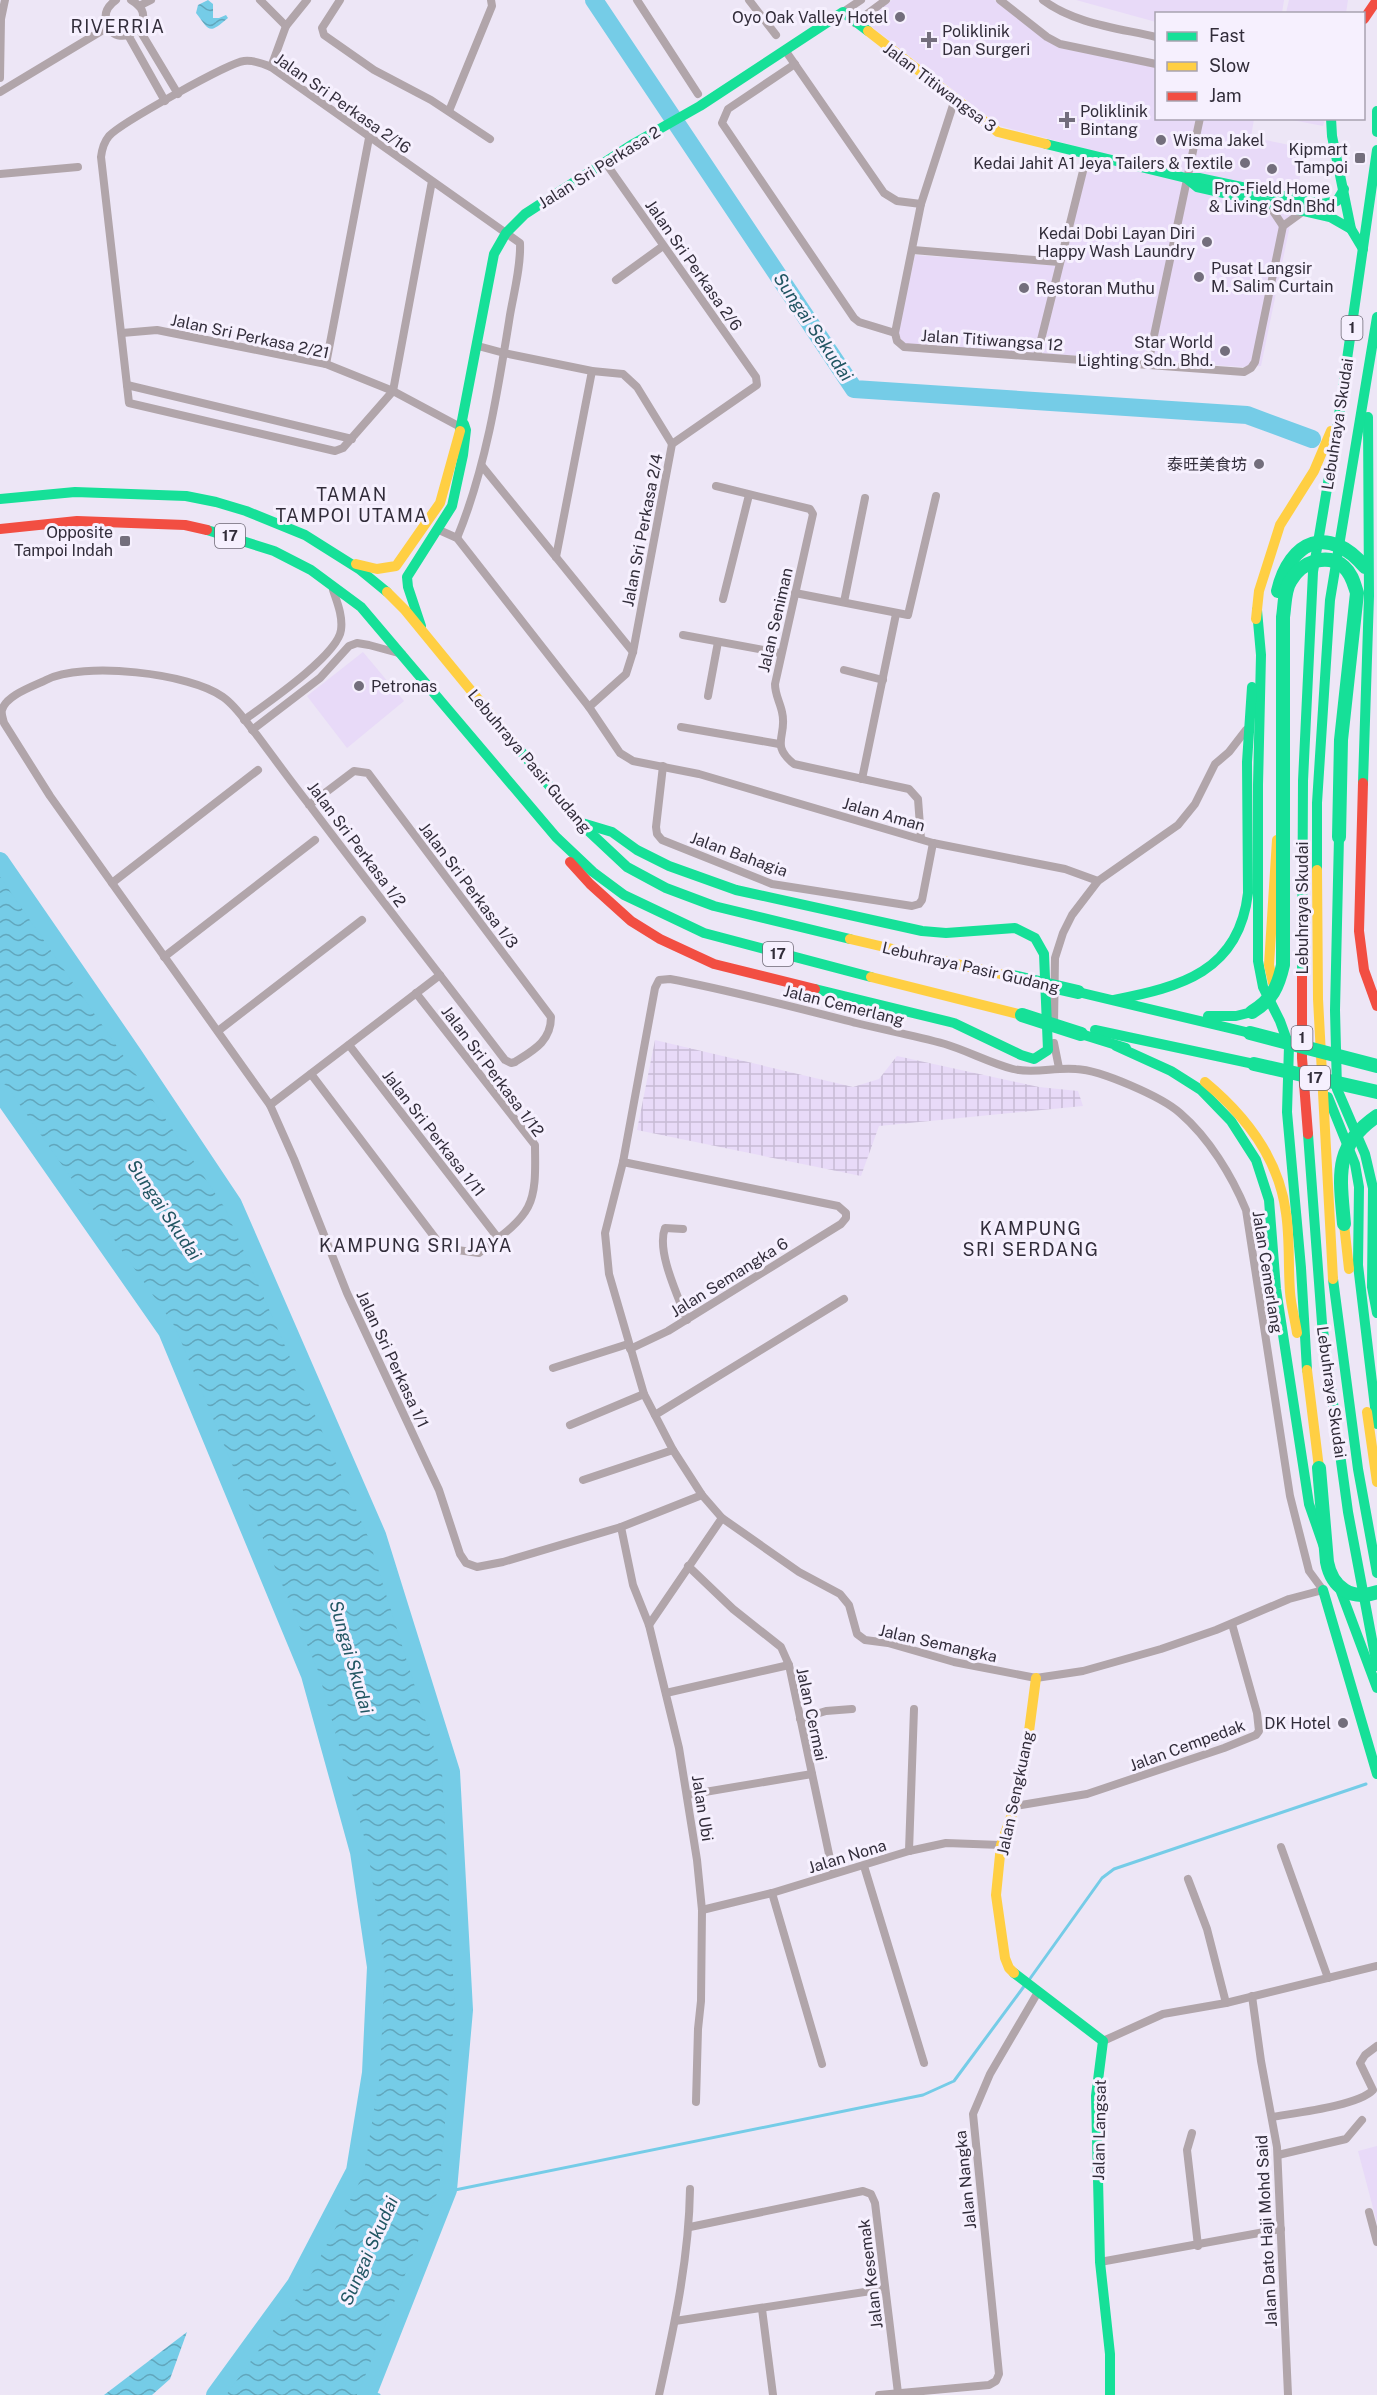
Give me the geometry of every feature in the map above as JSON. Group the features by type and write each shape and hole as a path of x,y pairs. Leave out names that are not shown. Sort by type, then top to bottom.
{"main road":[{"path":"1365,18 1377,0"},
{"name":"Jalan Sri Perkasa 2","path":"425,634 408,587 407,577 439,530 452,506 463,427 494,254 506,233 525,214 659,130 699,100 785,50 843,12"},
{"name":"Jalan Titiwangsa 3","path":"843,12 998,132 1186,178 1199,178 1322,204 1337,201 1344,189"},
{"path":"1377,111 1377,132"},
{"path":"1331,120 1332,136 1351,229 1363,249"},
{"name":"Lebuhraya Skudai","path":"1377,150 1340,408 1312,572 1303,781 1302,1059 1322,1323 1348,1512 1377,1666"},
{"name":"Jalan Titiwangsa 3","path":"1186,178 1197,188 1305,210 1330,217 1351,229"},
{"name":"Lebuhraya Skudai","path":"1377,317 1330,600 1317,803 1318,999 1334,1300 1358,1469 1377,1573"},
{"path":"1359,931 1369,596 1368,372"},
{"path":"1114,1000 1175,986 1214,963 1238,931 1246,911 1247,729 1256,652 1259,591 1280,525 1314,471 1340,408"},
{"name":"Jalan Sri Perkasa 2","path":"349,562 377,569 396,566 440,503 463,427"},
{"name":"Lebuhraya Pasir Gudang","path":"0,499 75,492 146,494 202,499 249,512 289,528 349,562 387,591 425,634 579,823 627,867 666,888 714,906 768,920 1114,1000 1377,1066"},
{"name":"Lebuhraya Pasir Gudang","path":"0,529 77,521 185,525 234,537 273,551 330,582 361,606 556,837 593,872 624,895 704,933 743,945 1080,1030 1254,1064 1377,1092"},
{"path":"1302,1059 1289,1015 1274,986 1269,965 1277,831 1278,588 1286,562 1294,553 1315,543 1346,547 1357,554 1365,567 1358,825 1359,931 1364,970 1377,1006"},
{"path":"1175,1015 1236,1016 1252,1012 1265,1005 1273,997 1283,964 1283,616 1289,581 1302,567 1317,559 1327,560 1343,566 1351,576 1357,592 1341,740 1335,1010 1337,1089 1365,1154 1373,1188 1372,1287 1377,1313"},
{"path":"1257,610 1261,655 1258,961 1263,987 1280,1021 1289,1046 1287,1112 1295,1267"},
{"path":"556,837 568,861 631,921 660,939 714,964 954,1023 1034,1059 1048,1050 1044,954 1035,938 1016,928 946,933 922,931 736,890 669,866 637,850 612,832 579,823"},
{"path":"1080,1030 1171,1071 1200,1090 1231,1121 1256,1160 1269,1200 1276,1289 1309,1504 1377,1688"},
{"path":"1116,1046 1157,1056 1206,1082 1241,1113 1265,1149 1286,1210 1295,1267 1330,1574 1334,1582 1350,1595 1365,1596 1377,1592"},
{"path":"1322,1071 1330,1105 1354,1164 1359,1187 1358,1265 1377,1424"},
{"path":"1377,1116 1349,1138 1343,1154 1341,1181 1359,1358 1377,1482"},
{"path":"1323,1590 1343,1599"},
{"path":"1323,1590 1377,1774"},
{"name":"Jalan Sengkuang","path":"1036,1678 1026,1754 1015,1806 1001,1845 996,1895 1005,1958 1009,1968 1103,2041"},
{"name":"Jalan Langsat","path":"1103,2041 1096,2096 1100,2262 1110,2354 1110,2395"}],"street":[{"path":"0,78 1,19 5,0"},
{"path":"116,0 107,9 105,15 108,27 117,34 128,35 139,29 143,18 140,6 131,0"},
{"path":"140,6 150,0"},
{"path":"260,0 286,26"},
{"path":"271,67 286,26 307,0"},
{"path":"340,0 322,28 324,35 374,70 449,111 490,138"},
{"path":"449,111 492,6 491,0"},
{"path":"637,0 699,100"},
{"path":"749,0 776,35"},
{"name":"Jalan Sri Perkasa 2","path":"843,12 861,0"},
{"path":"855,23 886,0"},
{"path":"1000,0 1047,37 1060,44 1155,64"},
{"path":"1043,0 1078,19 1155,37"},
{"path":"0,92 108,27"},
{"path":"139,29 178,94"},
{"path":"128,35 165,101"},
{"path":"785,50 884,193 897,201 921,204"},
{"name":"Jalan Sri Perkasa 2/16","path":"352,439 343,448 335,451 129,402 101,157 103,145 110,135 231,64 245,61 260,62 271,67 506,233"},
{"name":"Jalan Titiwangsa 12","path":"795,64 728,109 722,123 854,318 859,322 895,333 897,341 904,347 1244,372 1255,362 1283,226"},
{"path":"895,333 921,204 955,99"},
{"path":"1148,364 1200,120"},
{"path":"326,364 369,138"},
{"path":"1037,356 1087,155"},
{"name":"Jalan Sri Perkasa 2/6","path":"605,162 756,377 757,385"},
{"path":"0,174 78,167"},
{"path":"127,385 352,439 393,391 432,181"},
{"path":"1267,202 1283,226 1305,210"},
{"path":"457,538 473,500 482,466 504,353 521,245 517,239 506,233"},
{"path":"616,280 663,246"},
{"path":"913,250 1059,262"},
{"name":"Jalan Sri Perkasa 2/21","path":"122,333 157,330 326,364 393,391 463,427"},
{"path":"478,346 592,371 623,374 637,387 672,444"},
{"path":"556,556 592,371"},
{"name":"Jalan Sri Perkasa 2/4","path":"589,707 626,674 633,652 672,444 757,385"},
{"path":"482,466 633,652"},
{"name":"Jalan Seniman","path":"716,486 812,511 775,684 775,693 783,713 779,744"},
{"path":"723,599 749,495"},
{"path":"795,593 906,616 909,614 936,496"},
{"path":"844,602 865,498"},
{"path":"439,530 457,538 589,707"},
{"path":"244,720 303,676 338,640 341,622 330,582"},
{"path":"862,779 896,614"},
{"path":"683,635 780,653"},
{"path":"708,696 718,642"},
{"path":"252,730 320,678 349,646 357,643 369,645 403,655"},
{"path":"844,670 883,680"},
{"name":"Jalan Sri Perkasa 1/2","path":"112,883 50,796 4,723 2,711 6,701 53,677 75,672 137,672 206,686 224,697 244,720 505,1060 511,1063"},
{"name":"Jalan Aman","path":"589,707 620,753 633,761 699,774 933,843 1065,869 1098,881"},
{"path":"681,727 779,744 784,757 794,765 909,789 918,799 921,839"},
{"path":"1059,1068 1054,1050 1055,958 1072,915 1098,881 1178,825 1194,804 1215,764 1229,752 1247,729"},
{"name":"Jalan Bahagia","path":"663,766 656,827 657,834 662,840 772,884 912,906 919,904 922,900 933,843"},
{"path":"258,770 112,883 270,1105 440,975"},
{"name":"Jalan Sri Perkasa 1/3","path":"309,805 354,771 368,773 551,1017 551,1028 541,1045 511,1063"},
{"path":"164,957 315,840"},
{"path":"218,1031 362,920"},
{"name":"Jalan Cemerlang","path":"659,980 670,979 746,994 946,1045 1012,1068 1031,1072 1059,1068 1079,1069 1107,1076 1180,1112 1205,1141 1236,1184 1246,1210 1290,1496 1309,1571 1323,1590"},
{"name":"Jalan Semangka","path":"659,980 623,1162 605,1233 609,1274 644,1394 673,1450 702,1495 722,1518 800,1572 840,1594 849,1605 857,1634 865,1640 888,1643 954,1662 1036,1678 1083,1671 1161,1649 1232,1624 1284,1602 1323,1590"},
{"name":"Jalan Sri Perkasa 1/12","path":"311,1074 439,1243 450,1249 479,1253 521,1217 530,1206 535,1177 535,1145 416,993"},
{"name":"Jalan Sri Perkasa 1/11","path":"349,1045 498,1238"},
{"name":"Jalan Sri Perkasa 1/1","path":"270,1105 294,1159 346,1293 439,1490 460,1554 466,1563 477,1567 530,1555 621,1527"},
{"name":"Jalan Semangka 6","path":"553,1368 629,1346 668,1331 841,1224 846,1218 846,1212 838,1206 623,1162"},
{"path":"683,1229 665,1228 661,1238 671,1278 687,1320"},
{"path":"655,1415 844,1299"},
{"path":"570,1425 644,1394"},
{"path":"583,1480 673,1450"},
{"path":"621,1527 702,1495"},
{"path":"649,1624 722,1518"},
{"name":"Jalan Ubi","path":"621,1527 633,1585 649,1624 679,1748 697,1860 702,1910 701,2001 696,2102"},
{"name":"Jalan Cermai","path":"688,1566 733,1609 781,1647 789,1665 833,1873"},
{"name":"Jalan Cempedak","path":"1015,1806 1088,1794 1256,1735 1259,1731 1257,1713 1232,1624"},
{"path":"666,1693 789,1665"},
{"path":"800,1719 826,1711 852,1709"},
{"path":"909,1851 914,1709"},
{"path":"687,1795 812,1774"},
{"name":"Jalan Nona","path":"702,1910 772,1893 909,1851 946,1843 1001,1845"},
{"path":"1281,1847 1328,1978"},
{"path":"864,1866 924,2064"},
{"path":"1188,1879 1207,1929 1226,2003"},
{"path":"772,1893 822,2064"},
{"path":"1103,2041 1163,2014 1226,2003 1377,1966"},
{"name":"Jalan Nangka","path":"898,2393 989,2385 996,2381 999,2374 973,2114 990,2074 1035,1990"},
{"name":"Jalan Dato Haji Mohd Said","path":"1252,1996 1278,2155 1288,2395"},
{"path":"1272,2118 1333,2106 1368,2095 1372,2090 1360,2063 1365,2055 1377,2046"},
{"path":"1278,2155 1346,2139 1362,2120"},
{"path":"1192,2133 1187,2150 1198,2246"},
{"path":"659,2395 675,2321 690,2227 690,2189"},
{"name":"Jalan Kesemak","path":"690,2227 863,2191 871,2194 875,2203 898,2393"},
{"path":"1369,2212 1377,2242"},
{"path":"1100,2262 1198,2246 1281,2229"},
{"path":"675,2321 884,2289"},
{"path":"762,2309 773,2395"},
{"path":"879,2395 898,2393"}],"shaded area":[{"path":"892,0 994,0 1059,48 1155,67 1155,120 1254,120 1251,137 1304,148 1261,366 1243,367 906,344 898,332 915,255 1062,266 1091,150 1000,126 864,21"},
{"path":"1076,0 1284,0 1282,12 1155,12 1155,22"},
{"path":"1289,0 1348,0 1346,12 1286,12"},
{"path":"1292,120 1324,120 1323,126"},
{"path":"363,652 404,701 347,748 307,696"},
{"path":"655,1040 853,1087 879,1079 897,1056 1039,1087 1078,1091 1083,1106 879,1126 861,1176 637,1130"},
{"path":"1377,2146 1377,2223 1358,2151"}],"water":[{"path":"208,0 213,4 213,18 226,15 228,18 213,29 207,27 196,13 198,5"},
{"name":"Sungai Skudai","path":"0,861 233,1204 377,1535 451,1772 464,2010 448,2190 366,2395 215,2395 296,2284 355,2171 371,2073 376,1967 359,1852 310,1675 167,1331 0,1092"},
{"path":"187,2332 170,2379 152,2395 104,2395"}],"waterway":[{"name":"Sungai Sekudai","path":"594,0 854,389 1247,415 1312,439"},
{"path":"0,861 233,1204 377,1535 451,1772 464,2010 448,2190 366,2395"},
{"path":"0,1092 167,1331 310,1675 359,1852 376,1967 371,2073 355,2171 296,2284 215,2395"},
{"path":"1029,1980 1102,1878 1114,1869 1366,1784"},
{"path":"445,2192 923,2095 954,2081 1025,1985"},
{"path":"366,2391 379,2395"}],"traffic: fast":[{"path":"460,431 494,254 506,233 525,214 633,144 700,106 843,12 868,31"},
{"path":"1377,111 1377,132"},
{"path":"1331,120 1332,136 1351,229 1363,249"},
{"path":"1046,144 1186,178 1199,178 1322,204 1337,201 1344,189"},
{"path":"1302,974 1303,781 1313,572 1337,429 1377,150"},
{"path":"1186,178 1197,187 1330,217 1351,229"},
{"path":"1317,870 1317,803 1330,600 1377,317"},
{"path":"1363,783 1369,596 1368,417"},
{"path":"421,626 407,577 452,506 463,455 466,430 464,424"},
{"path":"0,499 75,492 186,496 216,502 246,511 305,535 359,569 387,592"},
{"path":"207,530 274,551 311,570 361,607 556,837 593,872 624,895 704,933 871,977"},
{"path":"1278,591 1292,560 1301,550 1312,544 1325,542 1338,545 1365,567"},
{"path":"1252,1012 1265,1003 1273,992 1283,965 1283,617 1285,598 1287,588 1296,574 1308,564 1323,560 1330,560 1344,567 1351,576 1357,593 1341,740 1339,837"},
{"path":"1257,610 1261,655 1258,961 1263,987 1280,1021 1289,1046 1287,1112 1301,1268 1307,1370"},
{"path":"1114,1000 1162,989 1183,981 1202,971 1219,958 1233,941 1242,920 1248,893 1247,762 1252,687"},
{"path":"518,748 580,823 627,867 666,888 714,906 850,939"},
{"path":"582,823 612,832 637,850 669,866 736,890 922,931 946,933 1015,928 1035,938 1044,954 1048,1050 1034,1059 954,1023 815,989"},
{"path":"1339,837 1335,1010 1337,1089 1365,1154 1373,1188 1372,1287 1377,1313"},
{"path":"1013,977 1078,992"},
{"path":"1078,992 1250,1033"},
{"path":"1208,1016 1236,1016 1252,1012"},
{"path":"1022,1015 1081,1034"},
{"path":"1095,1030 1254,1064"},
{"path":"1250,1033 1377,1066"},
{"path":"1081,1034 1126,1048"},
{"path":"1116,1046 1171,1071 1201,1090 1231,1121 1256,1160 1269,1200 1276,1289 1309,1504 1324,1547"},
{"path":"1254,1064 1377,1092"},
{"path":"1328,1097 1355,1164 1359,1187 1358,1265 1377,1424"},
{"path":"1344,1224 1341,1191 1342,1163 1353,1139 1377,1116"},
{"path":"1308,1134 1322,1323 1348,1512 1377,1666"},
{"path":"1333,1279 1358,1469 1377,1573"},
{"path":"1319,1468 1327,1562 1333,1579 1344,1590 1352,1593 1359,1595 1377,1592"},
{"path":"1337,1581 1377,1688"},
{"path":"1323,1590 1377,1774"},
{"path":"1014,1973 1103,2041 1096,2096 1100,2262 1110,2354 1110,2395"}],"traffic: slow":[{"path":"868,31 998,132 1046,144"},
{"path":"356,564 377,569 396,566 440,503 460,431"},
{"path":"1256,619 1259,591 1280,525 1314,471 1331,431"},
{"path":"387,592 405,610 518,748"},
{"path":"1273,983 1269,965 1277,840"},
{"path":"1317,870 1318,999 1333,1279"},
{"path":"850,939 1013,977"},
{"path":"871,977 1022,1015"},
{"path":"1205,1082 1247,1124 1268,1156 1276,1174 1286,1213 1290,1292 1297,1333"},
{"path":"1344,1224 1349,1269"},
{"path":"1307,1370 1319,1468"},
{"path":"1367,1412 1377,1482"},
{"path":"1014,1973 1005,1958 996,1895 1001,1845 1015,1806 1026,1754 1036,1678"}],"traffic: jam":[{"path":"1365,18 1377,0"},
{"path":"0,529 77,521 185,525 207,530"},
{"path":"1363,783 1359,931 1364,970 1377,1006"},
{"path":"570,862 590,884 631,921 660,939 714,964 815,989"},
{"path":"1302,974 1302,1058 1308,1134"}],"place":[{"name":"Oyo Oak Valley Hotel","path":"900,17"},
{"name":"Poliklinik Dan Surgeri","path":"929,40"},
{"name":"Poliklinik Bintang","path":"1067,120"},
{"name":"Wisma Jakel","path":"1161,140"},
{"name":"Kipmart Tampoi","path":"1360,158"},
{"name":"Kedai Jahit A1 Jeya Tailers & Textile","path":"1245,163"},
{"name":"Pro-Field Home & Living Sdn Bhd","path":"1272,169"},
{"name":"Kedai Dobi Layan Diri Happy Wash Laundry","path":"1207,242"},
{"name":"Pusat Langsir M. Salim Curtain","path":"1199,277"},
{"name":"Restoran Muthu","path":"1024,288"},
{"name":"Star World Lighting Sdn. Bhd.","path":"1225,351"},
{"name":"泰旺美食坊","path":"1259,464"},
{"name":"Opposite Tampoi Indah","path":"125,541"},
{"name":"Petronas","path":"359,686"},
{"name":"DK Hotel","path":"1343,1723"}],"district":[{"name":"RIVERRIA","path":"118,27"},
{"name":"TAMAN TAMPOI UTAMA","path":"352,505"},
{"name":"KAMPUNG SRI SERDANG","path":"1031,1239"},
{"name":"KAMPUNG SRI JAYA","path":"416,1246"}]}
